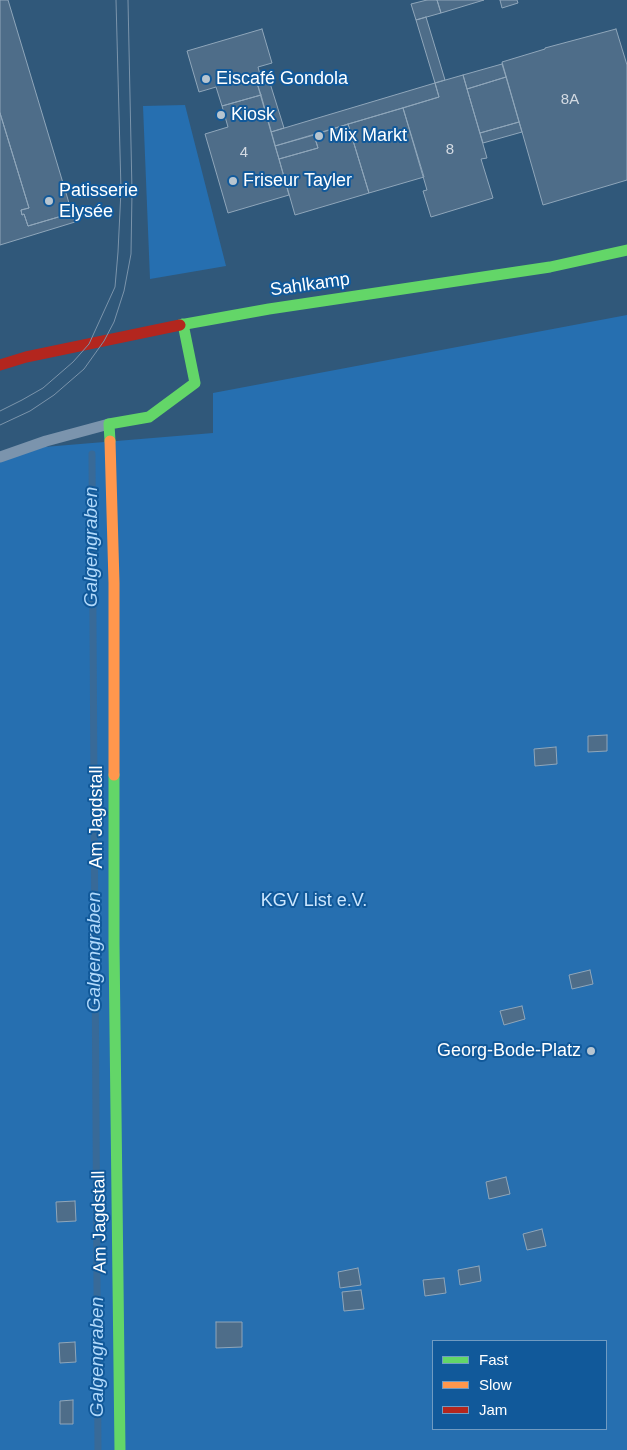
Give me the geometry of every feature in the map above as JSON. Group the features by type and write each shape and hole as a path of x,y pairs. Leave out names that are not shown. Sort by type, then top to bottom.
{"street":[{"name":"Sahlkamp","path":"0,365 26,357 150,330 270,309 550,267 627,250"},
{"path":"110,424 149,418 195,383 183,324"},
{"name":"Am Jagdstall","path":"110,424 114,583 114,944 120,1450"}],"lane":[{"path":"0,457 46,441 110,424"}],"green space":[{"path":"185,105 226,266 150,279 143,106"},
{"name":"KGV List e.V.","path":"627,315 627,1450 0,1450 0,460 44,447 213,433 213,393"}],"building":[{"path":"0,0 8,0 72,213 28,226 21,210 29,208 0,113"},
{"path":"427,0 437,0 441,13 416,20 411,4"},
{"path":"437,0 484,0 441,13"},
{"path":"500,0 517,0 518,3 502,8"},
{"path":"426,17 445,80 435,83 416,20"},
{"path":"262,29 272,63 258,67 262,82 257,83 261,95 222,106 216,87 199,92 187,51"},
{"path":"616,29 627,65 627,180 543,205 502,62"},
{"path":"502,64 506,77 467,89 463,75"},
{"path":"463,75 487,158 481,159 493,198 431,217 423,191 427,190 403,108 439,97 435,83"},
{"path":"506,77 519,122 480,133 467,89"},
{"path":"269,80 284,128 271,132 257,83"},
{"path":"435,83 439,97 275,146 271,132"},
{"path":"261,95 289,195 228,213 205,134 228,127 222,106"},
{"path":"403,108 424,177 369,193 348,124"},
{"path":"0,113 29,208 21,210 28,226 72,213 75,222 0,245"},
{"path":"519,122 522,132 483,143 480,133"},
{"path":"348,124 369,193 295,215 279,159 318,148 314,135"},
{"path":"314,135 318,148 279,159 275,146"},
{"path":"607,735 607,751 588,752 588,736"},
{"path":"556,747 557,764 535,766 534,749"},
{"path":"590,970 593,984 572,989 569,975"},
{"path":"522,1006 525,1019 504,1025 500,1011"},
{"path":"506,1177 510,1194 489,1199 486,1182"},
{"path":"75,1201 76,1221 57,1222 56,1202"},
{"path":"542,1229 546,1246 527,1250 523,1234"},
{"path":"479,1266 481,1281 460,1285 458,1270"},
{"path":"358,1268 361,1285 340,1288 338,1272"},
{"path":"444,1278 446,1293 425,1296 423,1280"},
{"path":"361,1290 364,1309 344,1311 342,1292"},
{"path":"216,1322 242,1322 242,1347 216,1348"},
{"path":"75,1342 76,1362 60,1363 59,1343"},
{"path":"73,1400 73,1424 60,1424 60,1401"}],"waterway":[{"name":"Galgengraben","path":"92,454 98,1450"}],"tram line":[{"path":"0,411 43,388 73,362 89,344 115,287 121,190 116,0"},
{"path":"0,425 30,411 54,395 84,369 104,341 114,322 124,291 131,254 132,192 128,0"}],"traffic: fast":[{"path":"180,325 269,309 550,267 627,250"},
{"path":"110,441 109,424 149,417 195,383 183,324"},
{"path":"114,775 114,944 120,1450"}],"traffic: slow":[{"path":"110,441 114,583 114,775"}],"traffic: jam":[{"path":"0,365 26,357 180,325"}],"place":[{"name":"Eiscafé Gondola","path":"206,79"},
{"name":"Kiosk","path":"221,115"},
{"name":"Mix Markt","path":"319,136"},
{"name":"Friseur Tayler","path":"233,181"},
{"name":"Patisserie Elysée","path":"49,201"},
{"name":"Georg-Bode-Platz","path":"591,1051"}]}
